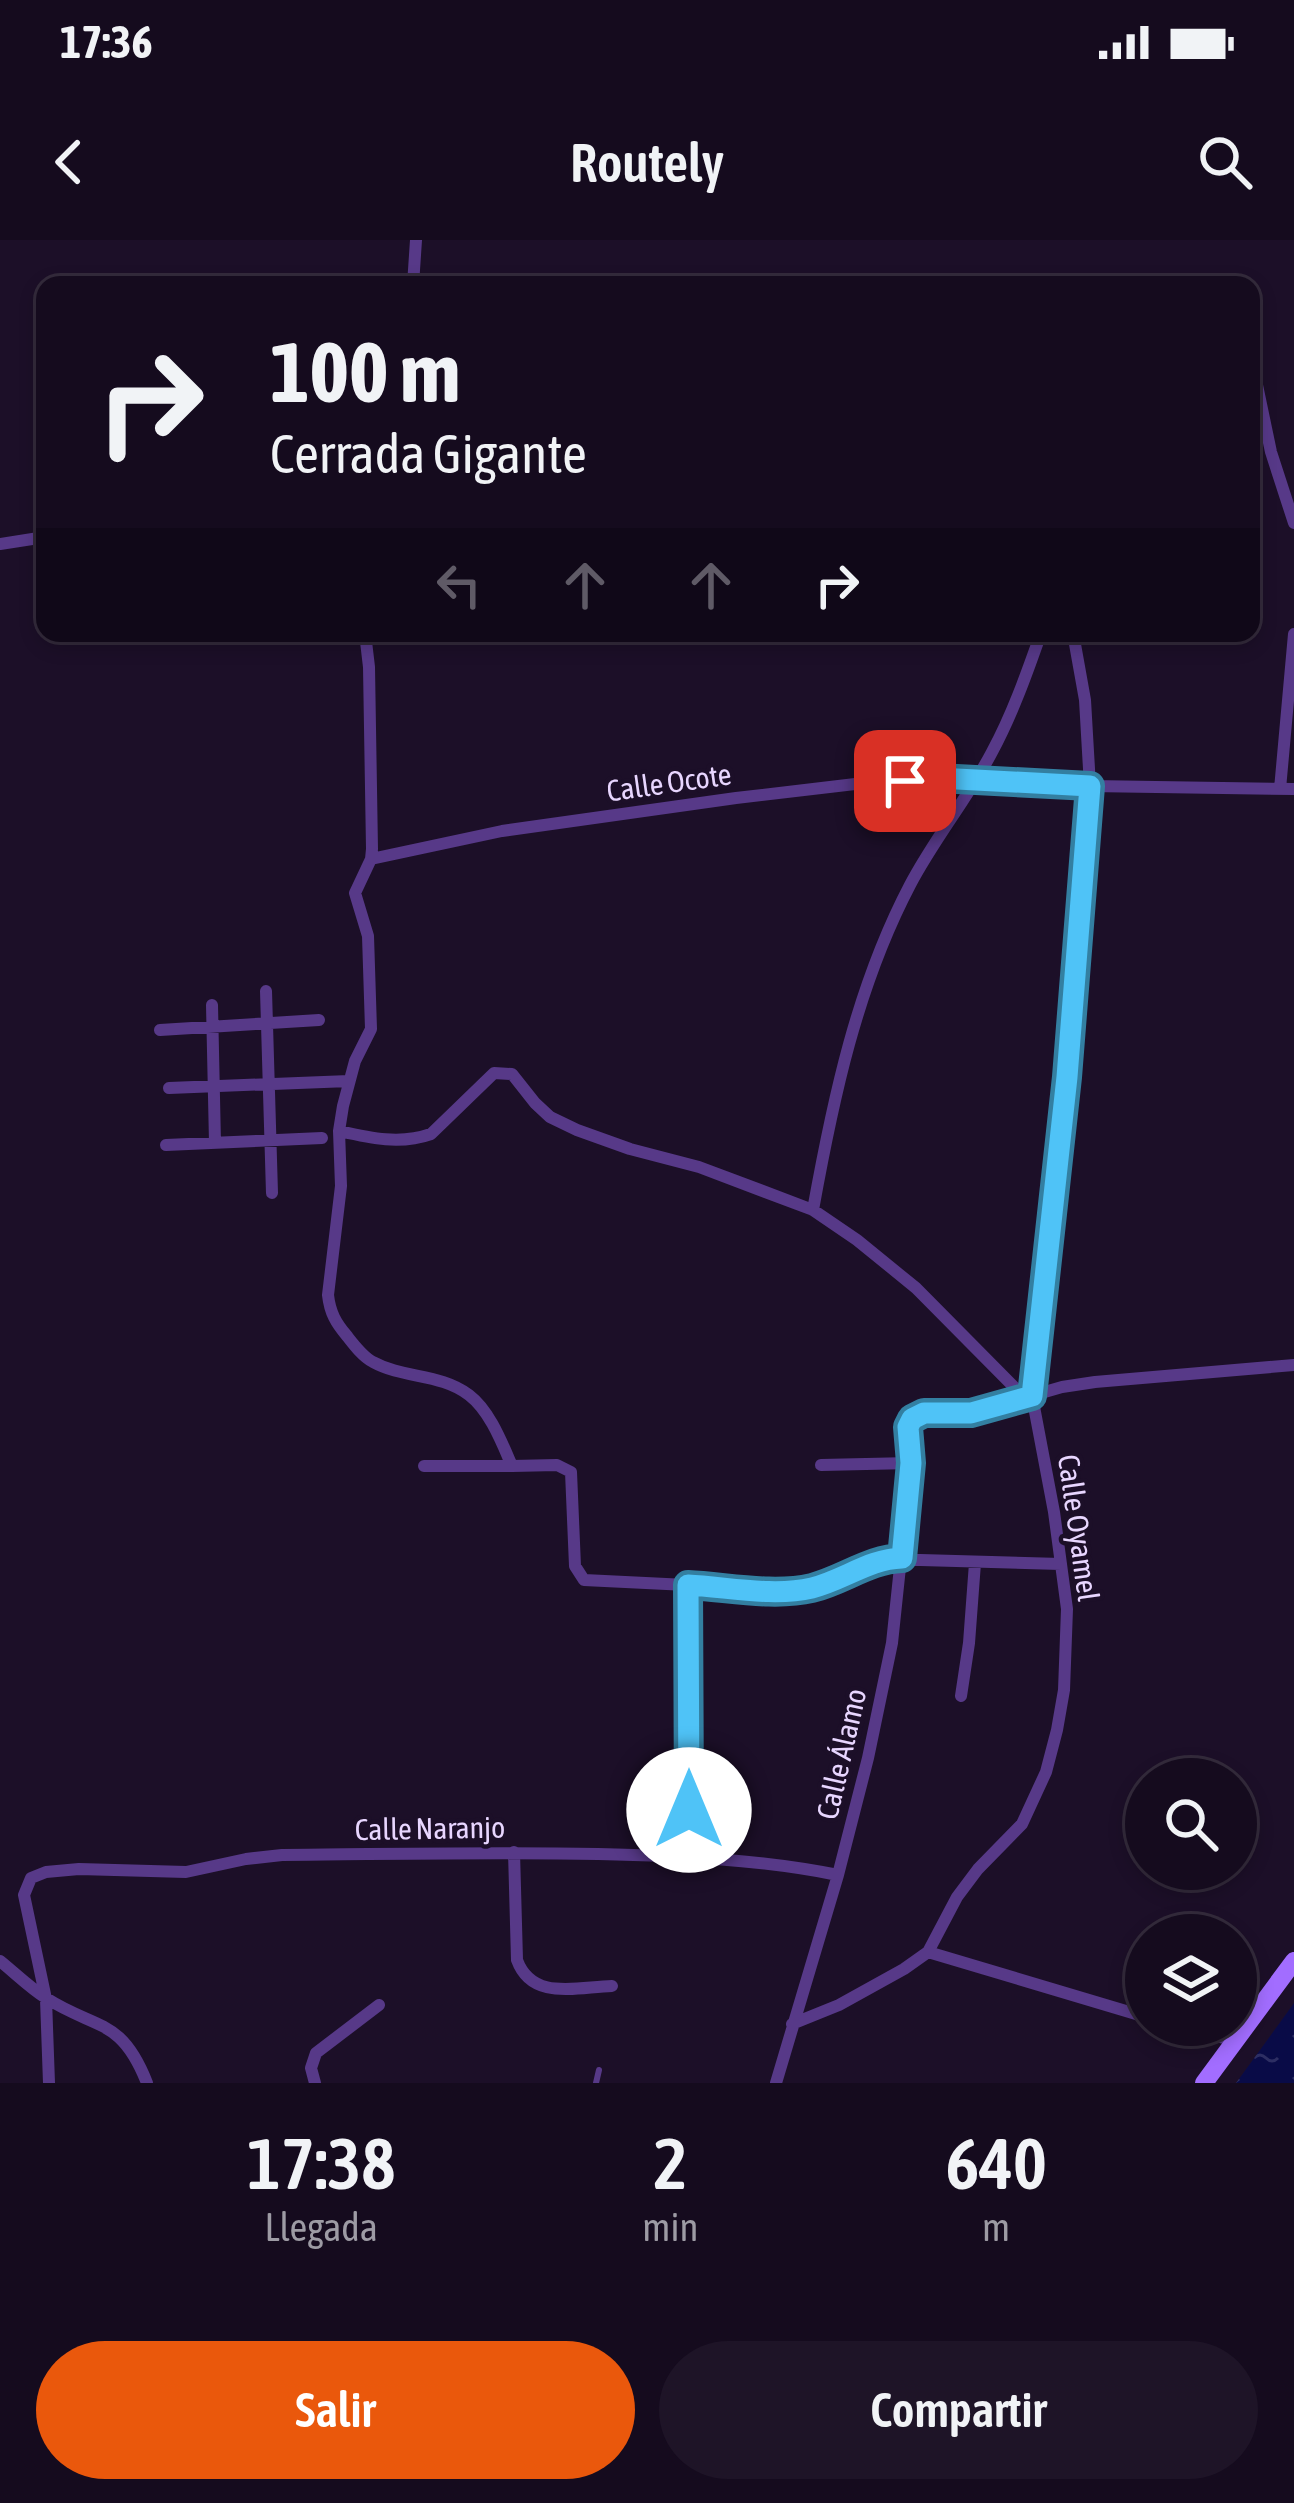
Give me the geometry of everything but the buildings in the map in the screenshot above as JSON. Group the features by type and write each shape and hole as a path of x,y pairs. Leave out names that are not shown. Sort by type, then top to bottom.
{"main road":[{"path":"1257,2011 1294,1961"},
{"path":"1204,2083 1231,2046"}],"street":[{"path":"414,276 416,240"},
{"path":"1260,399 1294,524"},
{"path":"0,544 36,538"},
{"path":"1287,789 1294,634"},
{"path":"366,642 371,859 355,893 366,924 370,957 370,1029 355,1060 339,1131 341,1186 329,1310 363,1355 374,1362 453,1384 474,1398 512,1466"},
{"path":"813,1210 837,1084 883,946 910,884 993,751 1038,642"},
{"name":"Calle Oyamel","path":"928,1952 956,1897 1022,1824 1046,1772 1067,1653 1067,1610 1054,1512 1028,1397 1067,1077 1090,786 1085,700 1075,642"},
{"name":"Calle Ocote","path":"371,859 502,831 872,782 938,778 1287,789"},
{"path":"266,992 272,1192"},
{"path":"212,1005 215,1143"},
{"path":"160,1030 319,1020"},
{"path":"339,1131 379,1139 418,1138 430,1134 494,1072 512,1074 550,1117 577,1130 699,1167 813,1210 916,1288 1028,1397 1095,1382 1294,1365"},
{"path":"169,1088 349,1081"},
{"path":"166,1145 322,1138"},
{"name":"Calle Álamo","path":"776,2083 838,1875 892,1642 911,1463 908,1427 924,1413 971,1413 1028,1397"},
{"path":"821,1465 911,1463"},
{"path":"424,1466 557,1465 572,1472 575,1566 578,1575 592,1582 770,1591 804,1589 878,1560 1060,1564"},
{"path":"961,1696 975,1563"},
{"path":"688,1585 689,1856"},
{"path":"514,1852 521,1970 532,1984 546,1988 612,1986"},
{"name":"Calle Naranjo","path":"46,1999 24,1895 27,1883 46,1872 186,1872 282,1855 514,1852 689,1856 838,1875"},
{"path":"792,2024 838,2005 928,1952 1125,2011"},
{"path":"0,1961 46,1999 116,2033 135,2056 147,2083"},
{"path":"46,1999 49,2083"},
{"path":"315,2083 311,2068 316,2053 380,2005"}],"lane":[{"path":"596,2083 599,2071"}],"water":[{"path":"1294,2003 1294,2083 1236,2083 1289,2010"}],"route":[{"path":"689,1810 688,1585 804,1589 878,1560 902,1558 912,1419 924,1413 971,1413 1032,1396 1067,1077 1090,786 938,778 905,781"}]}
